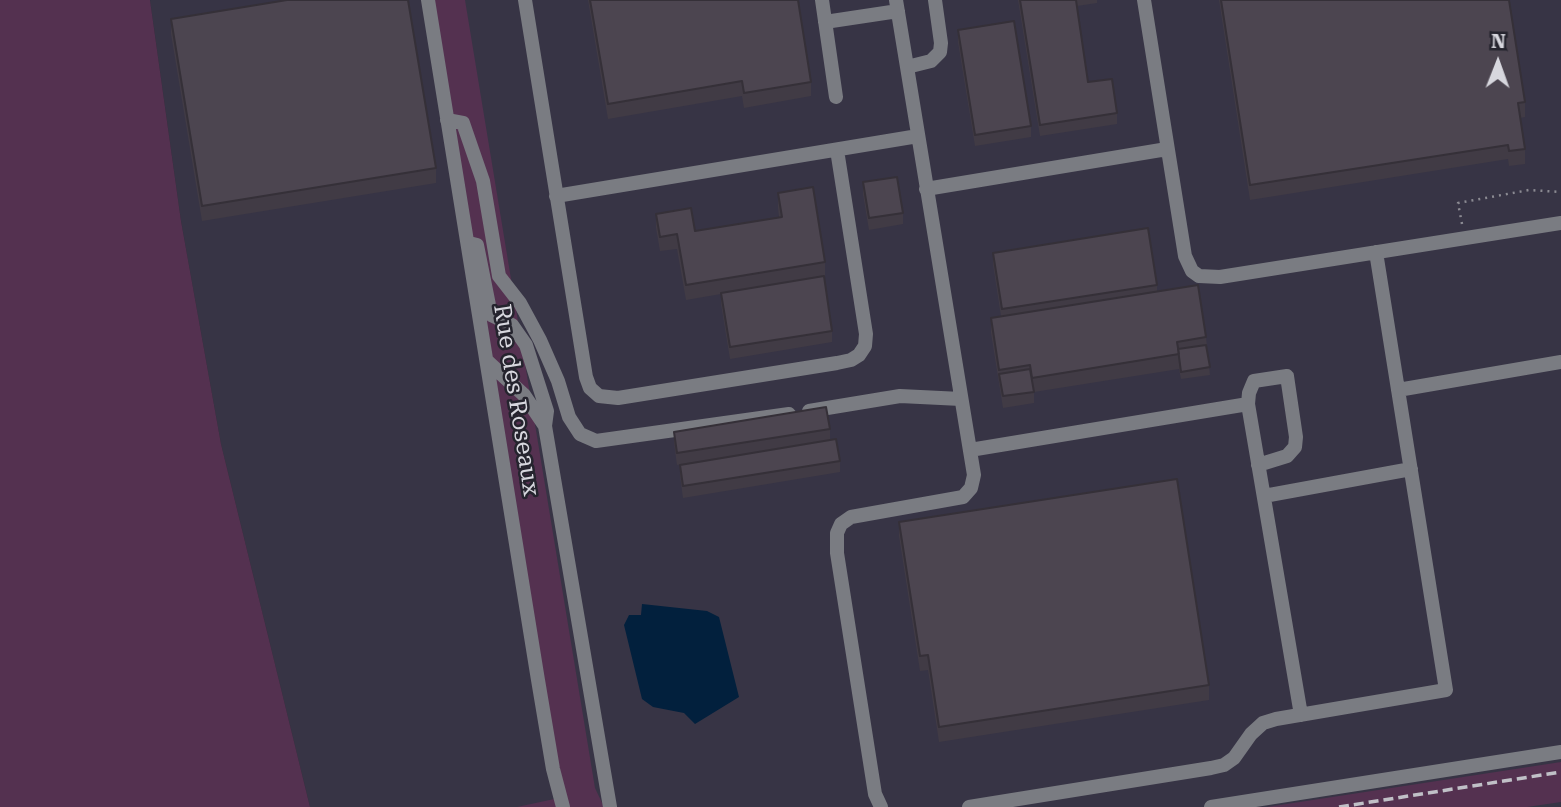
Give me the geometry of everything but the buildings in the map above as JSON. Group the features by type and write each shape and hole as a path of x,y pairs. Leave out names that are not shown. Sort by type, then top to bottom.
{"street":[{"name":"Rue des Roseaux","path":"428,0 551,757 563,807"},
{"path":"525,0 586,377 590,388 599,396 618,398 823,365 851,360 859,355 865,346 866,334 837,150"},
{"path":"821,0 836,97"},
{"path":"907,67 931,61 940,52 935,0"},
{"path":"1143,0 1185,256 1192,271 1199,276 1220,277 1561,223"},
{"path":"825,22 897,5 974,481 963,497 851,517 841,524 837,533 837,553 873,781 877,802 881,807"},
{"path":"447,120 463,123 483,181 499,276 520,303 540,340 558,381 569,417 580,435 596,441 900,396 961,399"},
{"path":"556,196 918,136"},
{"path":"926,189 1167,149"},
{"path":"468,243 477,245 491,315 512,325 526,345 547,411 545,426 610,807"},
{"path":"970,807 1224,765 1234,758 1251,734 1263,723 1446,690 1376,252"},
{"path":"487,361 524,395 545,426"},
{"path":"1398,390 1561,362"},
{"path":"1258,465 1287,456 1295,447 1287,376 1254,382 1248,404 1258,465 1301,715"},
{"path":"970,450 1248,404"},
{"path":"1264,496 1411,469"},
{"path":"1211,807 1561,752"}],"path":[{"path":"1464,238 1458,203 1529,190 1561,192"}],"shaded area":[{"path":"0,0 150,0 181,221 221,444 310,807 0,807"},
{"path":"150,0 1561,0 1561,807 310,807 221,444 181,221"},
{"path":"428,0 465,0 595,788 604,807 517,807 559,798"},
{"path":"1561,762 1561,802 1527,807 1267,807"}],"water":[{"path":"642,604 707,611 719,617 739,697 695,724 684,713 653,707 642,699 624,625 629,615 641,615"}],"railway":[{"path":"1339,807 1561,772"}]}
